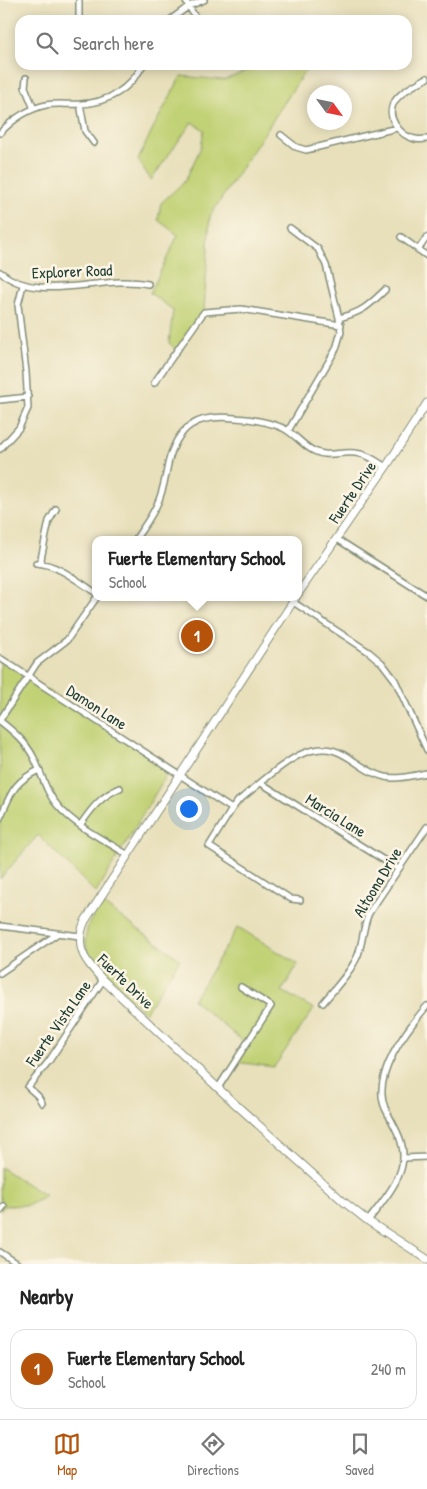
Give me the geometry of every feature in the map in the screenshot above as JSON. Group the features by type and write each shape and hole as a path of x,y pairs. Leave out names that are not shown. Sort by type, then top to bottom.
{"street":[{"path":"79,0 79,15"},
{"path":"185,0 194,15"},
{"path":"176,15 188,6 204,0"},
{"path":"0,133 14,120 34,109 52,104 98,102 118,93 134,79 140,70"},
{"path":"26,78 26,87 34,109"},
{"path":"427,78 395,100 391,116 397,128 407,136 417,140 427,139"},
{"path":"80,104 85,131 94,143"},
{"path":"281,135 296,147 306,150 397,128"},
{"path":"288,431 336,349 340,338 340,318 326,265 318,249 290,228"},
{"path":"401,237 427,256"},
{"path":"418,250 427,237"},
{"name":"Explorer Road","path":"0,272 23,285 45,287 124,281 148,284"},
{"path":"0,449 12,438 22,423 28,408 18,305 23,285"},
{"path":"340,318 358,313 367,308 386,290"},
{"path":"154,383 204,312 241,309 340,325"},
{"path":"0,400 28,397"},
{"name":"Fuerte Drive","path":"302,589 386,467 427,403"},
{"path":"137,536 160,498 168,463 176,440 188,426 206,418 230,417 262,421 288,431 317,453 330,455 362,454 386,467"},
{"path":"56,509 49,521 39,563 64,573 92,590"},
{"path":"337,539 427,596"},
{"path":"93,601 70,637 40,659 0,720 20,736 34,757 38,770 57,805 81,824 128,855"},
{"name":"Fuerte Drive","path":"294,601 84,921 80,936 82,952 86,962 104,980 218,1088 342,1200 368,1221 427,1259"},
{"path":"300,601 382,663 395,680 427,750"},
{"name":"Damon Lane","path":"0,658 180,776"},
{"path":"300,900 290,899 209,846 238,801 297,756 312,751 335,751 346,754 385,777 395,778 427,772"},
{"path":"0,818 16,785 27,775 38,770"},
{"path":"180,776 232,809"},
{"name":"Marcia Lane","path":"262,783 398,869"},
{"path":"81,824 96,803 108,793 120,788"},
{"name":"Altoona Drive","path":"323,1002 353,964 361,946 366,920 427,827"},
{"path":"0,926 80,936"},
{"path":"0,973 57,934"},
{"name":"Fuerte Vista Lane","path":"42,1103 38,1096 28,1087 49,1061 104,980"},
{"path":"218,1088 271,1006 241,987"},
{"path":"368,1221 398,1175 403,1158 401,1139 383,1101 385,1074 402,1036 427,1006"},
{"path":"403,1158 427,1157"},
{"path":"0,1211 4,1206"},
{"path":"0,1252 18,1264"}],"green space":[{"path":"249,70 306,70 210,216 204,312 176,350 169,343 173,310 150,293 178,235 158,220 161,203 185,181 201,147 204,130 192,122 151,180 138,160 181,76 224,80"},
{"path":"0,660 170,769 96,893 38,835 0,879"},
{"path":"104,905 180,959 145,1013 90,961 85,940 88,925 99,907"},
{"path":"238,927 298,964 282,991 314,1009 274,1067 235,1062 246,1044 193,1000"},
{"path":"0,1167 46,1196 29,1205 4,1206 0,1211"}],"place":[{"name":"Fuerte Elementary School","path":"197,636"}]}
